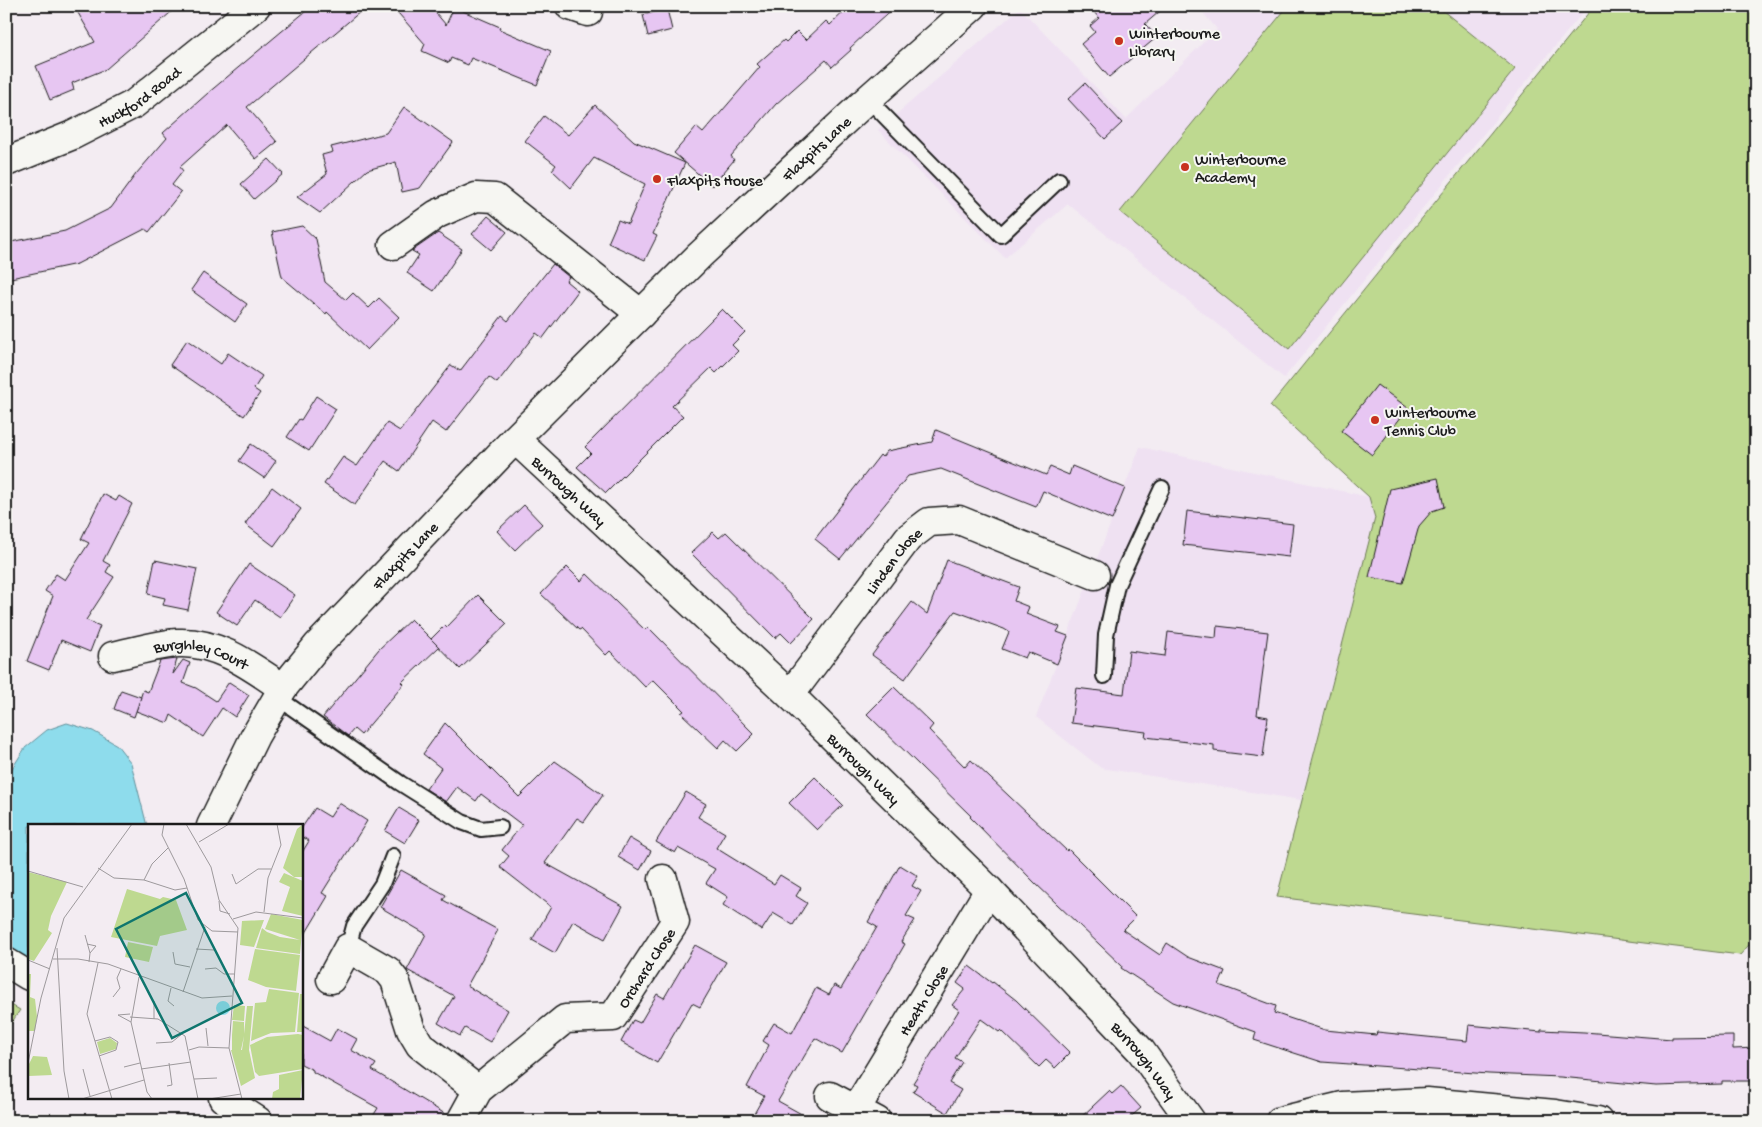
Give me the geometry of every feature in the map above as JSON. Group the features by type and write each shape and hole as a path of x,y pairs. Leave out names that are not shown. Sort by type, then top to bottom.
{"street":[{"name":"Huckford Road","path":"6,162 73,135 134,104 256,6"},
{"name":"Flaxpits Lane","path":"212,824 255,736 280,693 317,646 515,439 700,255 868,99 973,6"},
{"path":"393,245 437,214 476,197 495,198 640,314"},
{"name":"Burrough Way","path":"515,439 790,695 989,890 1141,1051 1191,1121"},
{"name":"Linden Close","path":"790,695 908,538 928,522 959,520 1106,580"},
{"name":"Burghley Court","path":"113,656 178,643 206,646 222,651 247,664 280,693"},
{"name":"Orchard Close","path":"461,1121 478,1090 565,1019 612,1017 675,922 663,878"},
{"name":"Heath Close","path":"830,1096 866,1115 989,890"},
{"path":"330,979 348,948 388,971 396,980 411,1030 420,1045 478,1090"},
{"path":"6,962 28,975"},
{"path":"226,1100 258,1121"},
{"path":"1280,1121 1342,1106 1427,1102 1556,1114 1598,1121"}],"lane":[{"path":"868,99 1001,235 1059,180"},
{"path":"1104,676 1106,580 1162,488"},
{"path":"280,693 462,822 481,829 500,827"},
{"path":"348,948 354,926 382,884 393,856"}],"shaded area":[{"name":"Winterbourne Academy","path":"1197,6 1588,6 1284,378 1068,204 1005,258 878,130 1020,8 1126,119 1217,29"},
{"path":"1140,447 1369,497 1375,518 1301,800 1101,768 1036,717"}],"green space":[{"path":"1288,6 1437,6 1515,69 1289,349 1120,212"},
{"path":"1594,6 1756,6 1756,937 1740,955 1277,897 1375,518 1369,497 1270,406"},
{"path":"6,1002 20,1010 6,1031"}],"water":[{"path":"67,723 93,731 117,745 131,763 146,824 28,824 28,960 6,946 6,778 25,748 47,730"}],"building":[{"path":"74,6 178,6 106,69 72,83 74,90 50,100 36,66 95,42"},
{"path":"312,6 367,6 247,107 277,142 256,159 227,125 180,167 183,171 172,185 181,192 149,232 145,229 77,264 6,279 6,243 65,231 111,208 136,174 167,138 163,133"},
{"path":"392,6 430,6 446,25 453,9 456,8 551,51 537,85 471,58 468,65 451,58 449,63 422,51 425,44"},
{"path":"850,6 896,6 832,67 826,60 776,104 731,156 734,160 712,186 674,153 696,127 703,133 760,67 757,64 784,40 786,42 797,31 806,40 826,21 830,25"},
{"name":"Winterbourne Library","path":"1089,6 1166,6 1145,24 1157,37 1109,77 1081,44 1095,32 1090,26 1099,18"},
{"path":"667,9 672,30 648,36 643,15"},
{"path":"1085,83 1122,123 1105,139 1068,99"},
{"name":"Flaxpits House","path":"595,105 634,141 685,163 653,234 657,236 645,260 608,243 618,220 628,224 645,184 594,158 571,188 552,170 556,165 525,141 544,116 568,135"},
{"path":"404,107 453,142 420,188 402,192 396,162 367,170 320,213 297,197 327,174 322,155 333,152 331,147 386,133"},
{"path":"269,159 283,174 254,199 241,184"},
{"path":"488,216 507,232 491,250 472,234"},
{"path":"302,226 316,239 325,282 346,300 353,293 369,308 379,298 399,317 367,350 327,312 326,314 282,277 272,232"},
{"path":"438,233 462,249 434,291 407,273 419,255 412,251"},
{"path":"553,264 569,277 566,281 578,291 543,338 536,333 497,383 489,377 446,432 432,422 399,471 385,461 355,505 324,484 343,457 357,466 387,423 400,431 451,365 460,371 502,316 508,321"},
{"path":"203,273 247,304 235,322 191,290"},
{"path":"722,309 745,332 732,345 738,351 716,373 711,368 672,406 683,416 606,493 577,467 591,453 585,447"},
{"path":"187,340 221,364 228,353 262,376 254,389 260,393 244,416 170,365"},
{"name":"Winterbourne Tennis Club","path":"1377,385 1408,408 1372,455 1341,431"},
{"path":"316,396 336,409 309,451 287,437 299,419 301,420"},
{"path":"936,430 1046,475 1050,467 1069,475 1072,466 1125,488 1112,520 1043,491 1036,507 941,469 908,476 840,559 815,539 880,455 882,457 887,451 932,442"},
{"path":"251,444 276,461 264,478 239,461"},
{"path":"1438,478 1444,507 1432,511 1419,526 1403,583 1369,577 1390,489"},
{"path":"272,487 301,509 274,546 245,524"},
{"path":"103,494 116,501 119,496 132,504 103,561 110,565 106,572 114,577 86,620 100,626 90,652 61,640 49,670 27,661 53,596 45,591 56,574 65,580 89,543 81,539"},
{"path":"524,505 542,524 515,550 497,531"},
{"path":"1187,511 1293,524 1289,557 1183,545"},
{"path":"713,532 719,538 726,532 814,619 791,643 781,633 775,638 691,553"},
{"path":"155,560 197,569 188,610 163,605 165,598 148,594"},
{"path":"947,560 1019,587 1014,601 1029,607 1026,614 1060,627 1057,632 1068,636 1057,664 1028,652 1025,658 1002,649 1009,632 955,611 905,679 872,655 912,602 927,614"},
{"path":"249,564 295,595 280,617 255,600 237,626 216,612"},
{"path":"567,567 581,581 587,574 645,630 648,627 754,734 737,751 725,740 718,748 681,713 684,711 653,680 645,687 610,651 606,655 581,629 579,630 541,594"},
{"path":"478,595 507,624 460,669 431,639 445,625 447,627"},
{"path":"411,619 439,647 402,682 404,684 361,735 354,729 348,736 323,717 379,649"},
{"path":"1217,626 1268,632 1257,715 1268,717 1263,757 1214,751 1214,745 1145,737 1146,732 1071,723 1076,688 1124,694 1129,651 1165,656 1168,632 1216,638"},
{"path":"177,659 173,674 183,660 190,663 183,683 196,688 216,701 229,682 249,695 235,717 222,708 203,737 171,715 168,723 136,711 143,690 148,692 160,661"},
{"path":"894,687 933,725 929,730 965,767 971,760 1067,851 1068,849 1136,917 1123,930 1160,955 1167,943 1188,957 1225,971 1219,985 1276,1006 1274,1013 1325,1030 1376,1035 1377,1032 1467,1041 1469,1025 1541,1032 1541,1030 1584,1032 1672,1039 1672,1037 1733,1036 1733,1049 1756,1048 1756,1081 1722,1081 1722,1084 1656,1086 1560,1077 1322,1062 1254,1040 1256,1032 1173,1002 1121,968 1122,966 1035,883 971,816 867,714"},
{"path":"121,690 141,697 134,717 114,709"},
{"path":"445,723 519,797 555,761 603,795 584,822 577,818 545,863 623,906 605,939 573,921 555,953 532,940 551,907 500,867 509,856 502,850 522,825 481,794 476,801 457,787 446,802 426,789 441,768 423,754"},
{"path":"815,777 843,805 817,830 789,803"},
{"path":"686,792 706,804 698,817 725,833 716,848 774,884 780,875 801,888 796,896 807,903 793,925 773,913 762,930 723,905 728,897 706,883 715,869 678,848 675,853 656,842"},
{"path":"339,803 367,821 322,893 328,896 302,939 302,852 309,841 302,837 302,828 315,808 330,817"},
{"path":"399,808 419,820 405,843 385,831"},
{"path":"629,838 651,851 640,870 618,857"},
{"path":"900,865 918,876 912,886 921,891 906,916 915,920 901,942 905,944 842,1053 815,1038 778,1101 814,1121 750,1121 764,1096 747,1087 769,1045 763,1041 774,1023 792,1033 816,988 829,995 834,985 841,989 877,927 868,922"},
{"path":"401,870 446,895 443,900 498,930 467,986 508,1010 490,1042 465,1028 460,1036 438,1023 454,996 407,970 426,934 380,907"},
{"path":"695,945 726,962 700,1007 692,1003 657,1063 621,1042 633,1020 640,1023 657,994 664,998"},
{"path":"969,966 1016,1000 1070,1053 1055,1068 1046,1060 1039,1067 1001,1030 999,1032 981,1019 955,1058 962,1062 949,1083 961,1090 947,1113 913,1092 917,1085 913,1083 959,1010 952,1005 965,989 957,983"},
{"path":"302,1026 330,1041 337,1028 357,1039 351,1050 376,1064 372,1070 447,1115 445,1121 370,1121 378,1108 313,1072 313,1070 302,1064"},
{"path":"1121,1086 1141,1108 1126,1121 1077,1121 1109,1091 1112,1094"}],"place":[{"name":"Winterbourne Library","path":"1119,41"},
{"name":"Winterbourne Academy","path":"1185,167"},
{"name":"Flaxpits House","path":"657,179"},
{"name":"Winterbourne Tennis Club","path":"1375,420"}]}
